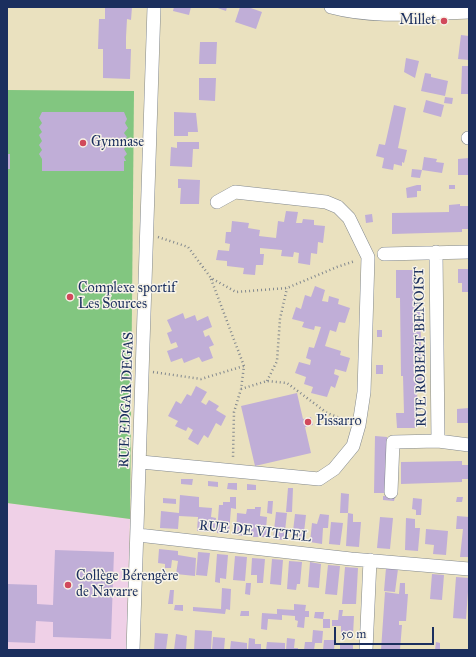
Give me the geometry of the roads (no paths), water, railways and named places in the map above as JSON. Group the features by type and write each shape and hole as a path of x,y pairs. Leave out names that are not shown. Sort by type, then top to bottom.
{"street":[{"name":"RUE EDGAR DEGAS","path":"133,650 141,462 154,7"},
{"path":"331,7 352,11 387,10 469,12"},
{"path":"141,462 319,480 334,469 353,446 359,425 364,392 368,257 349,218 338,207 326,202 235,192 217,202"},
{"name":"RUE ROBERT BENOIST","path":"436,252 438,441"},
{"path":"384,254 469,252"},
{"path":"391,492 393,442 438,441 469,445"},
{"name":"RUE DE VITTEL","path":"138,535 469,569"},
{"path":"366,650 370,560"}],"place":[{"name":"Millet","path":"444,21"},
{"name":"Gymnase","path":"83,143"},
{"name":"Complexe sportif Les Sources","path":"70,297"},
{"name":"Pissarro","path":"308,422"},
{"name":"Collège Bérengère de Navarre","path":"68,585"}]}
